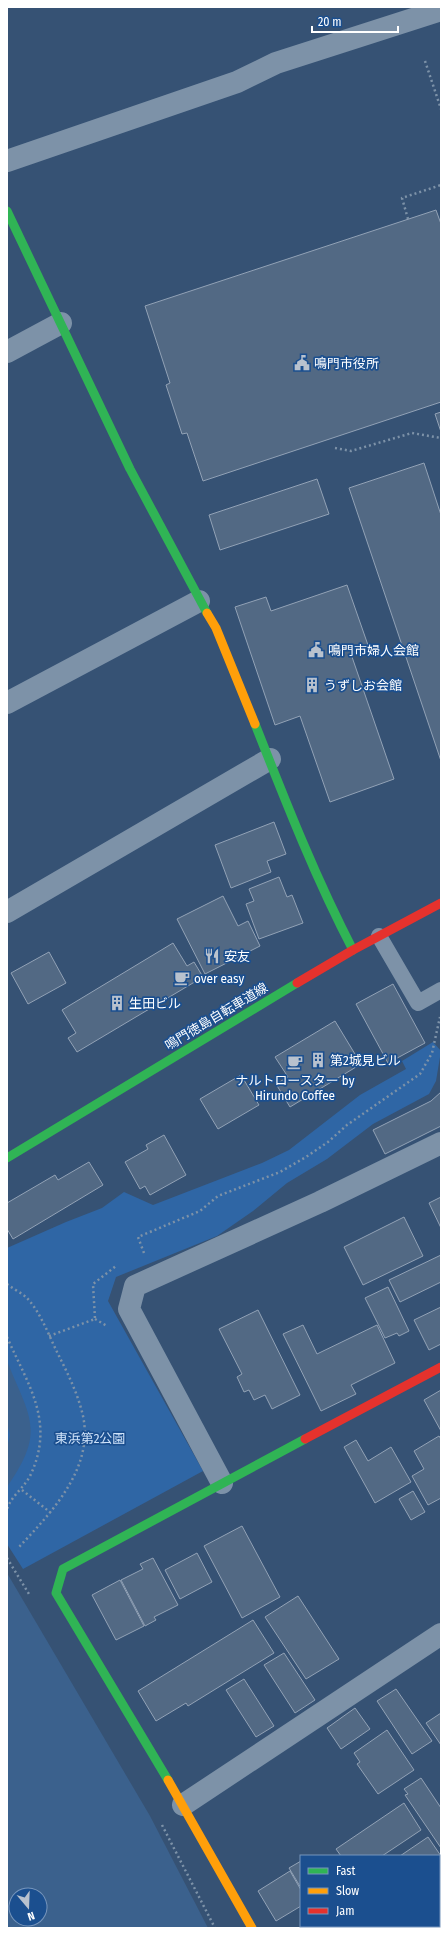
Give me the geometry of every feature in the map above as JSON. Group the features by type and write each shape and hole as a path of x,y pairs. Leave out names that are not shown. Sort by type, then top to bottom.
{"street":[{"path":"7,161 237,82 276,63 441,10"},
{"path":"7,211 130,469 199,600 216,628 308,856 334,914 353,950"},
{"path":"7,352 61,323"},
{"path":"7,703 199,600"},
{"path":"7,912 270,759"},
{"name":"鳴門徳島自転車道線","path":"7,1158 353,950 441,903"},
{"path":"222,1483 129,1309 135,1286 320,1202 441,1143"},
{"path":"252,1928 183,1805 56,1593 63,1569 441,1367"},
{"path":"183,1805 441,1634"}],"lane":[{"path":"379,936 418,1003 441,990"}],"path":[{"path":"425,61 441,109"},
{"path":"408,219 402,198 441,185"},
{"path":"335,448 351,451 412,433 441,438"},
{"path":"145,1255 138,1237 200,1211 218,1196 280,1172 306,1157 328,1142 347,1125 420,1074 432,1053 440,1013"},
{"path":"49,1336 96,1319 93,1284 116,1266 123,1263"},
{"path":"7,1284 27,1298 49,1336 72,1383 83,1416 84,1440 78,1463 66,1492 51,1513 20,1547"},
{"path":"7,1337 36,1402 41,1420 42,1441 31,1475 22,1490 13,1497 7,1509"},
{"path":"22,1490 51,1513"}],"green space":[{"name":"東浜第2公園","path":"433,1042 441,1051 436,1081 429,1094 373,1124 327,1159 287,1183 253,1211 217,1236 116,1277 108,1301 203,1471 23,1569 7,1544 7,1248 102,1208 124,1192 153,1205 262,1163 289,1150 360,1095 406,1069 402,1061"}],"shaded area":[{"path":"7,1361 27,1411 30,1424 30,1438 27,1452 7,1487 7,1448 10,1435 7,1423"},
{"path":"7,1573 150,1816 208,1928 7,1928"}],"building":[{"name":"鳴門市役所","path":"436,210 441,224 441,402 203,481 187,433 182,434 166,385 170,383 145,306"},
{"path":"441,412 441,432 435,414"},
{"path":"424,463 441,515 441,761 349,488"},
{"path":"317,479 329,514 220,550 209,515"},
{"name":"うずしお会館","path":"347,585 369,648 351,654 394,779 330,802 300,716 275,725 235,607 266,597 271,611"},
{"path":"274,822 286,854 267,861 271,872 231,888 215,845"},
{"path":"279,877 287,897 292,895 303,923 259,939 246,904 254,901 249,889"},
{"path":"223,896 238,926 248,921 260,946 205,974 177,919"},
{"name":"生田ビル","path":"173,943 187,966 194,962 203,977 77,1052 68,1038 76,1033 62,1010"},
{"path":"49,952 66,983 28,1004 11,973"},
{"path":"393,984 425,1043 388,1063 356,1004"},
{"name":"第2城見ビル","path":"335,1021 361,1064 290,1107 276,1084 288,1077 275,1057"},
{"path":"241,1075 259,1105 218,1129 200,1099"},
{"path":"441,1092 441,1126 385,1154 373,1130 431,1101"},
{"path":"164,1135 186,1175 150,1195 145,1186 140,1189 125,1162 148,1149 146,1145"},
{"path":"89,1162 103,1185 13,1239 7,1229 7,1203 55,1175 58,1180"},
{"path":"441,1197 441,1228 429,1203"},
{"path":"404,1217 423,1256 363,1285 344,1247"},
{"path":"441,1255 441,1282 400,1302 389,1280"},
{"path":"388,1287 409,1331 399,1336 397,1333 385,1338 365,1298"},
{"path":"441,1307 441,1344 429,1350 414,1320"},
{"path":"258,1310 300,1395 272,1409 265,1395 254,1400 249,1390 244,1392 237,1377 242,1374 219,1329"},
{"path":"303,1325 317,1354 377,1325 395,1363 351,1385 356,1394 321,1411 283,1334"},
{"path":"441,1390 441,1431 424,1400"},
{"path":"439,1436 441,1439 441,1498 428,1505 412,1476 424,1469 414,1451"},
{"path":"356,1440 368,1461 391,1447 411,1482 375,1503 344,1447"},
{"path":"413,1491 425,1512 411,1520 399,1499"},
{"path":"242,1526 280,1597 242,1618 204,1546"},
{"path":"197,1553 212,1582 180,1599 165,1570"},
{"path":"153,1558 178,1605 154,1617 156,1620 145,1626 121,1580 143,1569 140,1564"},
{"path":"120,1580 144,1626 116,1640 92,1595"},
{"path":"298,1596 339,1659 306,1679 265,1617"},
{"path":"253,1620 274,1653 188,1706 186,1703 156,1721 138,1691"},
{"path":"284,1653 315,1700 295,1713 264,1665"},
{"path":"244,1679 274,1726 256,1737 226,1690"},
{"path":"396,1689 432,1741 412,1754 377,1701"},
{"path":"355,1708 370,1729 341,1749 327,1728"},
{"path":"441,1713 441,1745 426,1723"},
{"path":"387,1730 414,1770 378,1794 357,1764 360,1762 354,1753"},
{"path":"421,1778 441,1808 441,1848 405,1795 408,1794 404,1789"},
{"path":"404,1803 421,1830 384,1855 340,1855 336,1849"},
{"path":"428,1837 441,1856 441,1875 440,1876 440,1855 401,1855"},
{"path":"300,1862 300,1886 289,1868"},
{"path":"290,1871 300,1888 300,1907 276,1921 258,1891"}],"traffic: fast":[{"path":"7,211 130,469 207,613"},
{"path":"255,724 313,866 353,950"},
{"path":"7,1158 297,983"},
{"path":"168,1780 56,1593 63,1569 305,1439"}],"traffic: slow":[{"path":"207,613 216,628 255,724"},
{"path":"168,1780 252,1928"}],"traffic: jam":[{"path":"297,983 353,950 441,903"},
{"path":"305,1439 441,1367"}],"place":[{"name":"鳴門市役所","path":"302,363"},
{"name":"鳴門市婦人会館","path":"316,650"},
{"name":"うずしお会館","path":"312,685"},
{"name":"安友","path":"212,956"},
{"name":"over easy","path":"182,978"},
{"name":"生田ビル","path":"117,1003"},
{"name":"第2城見ビル","path":"318,1060"},
{"name":"ナルトロースター by Hirundo Coffee","path":"295,1062"}]}
